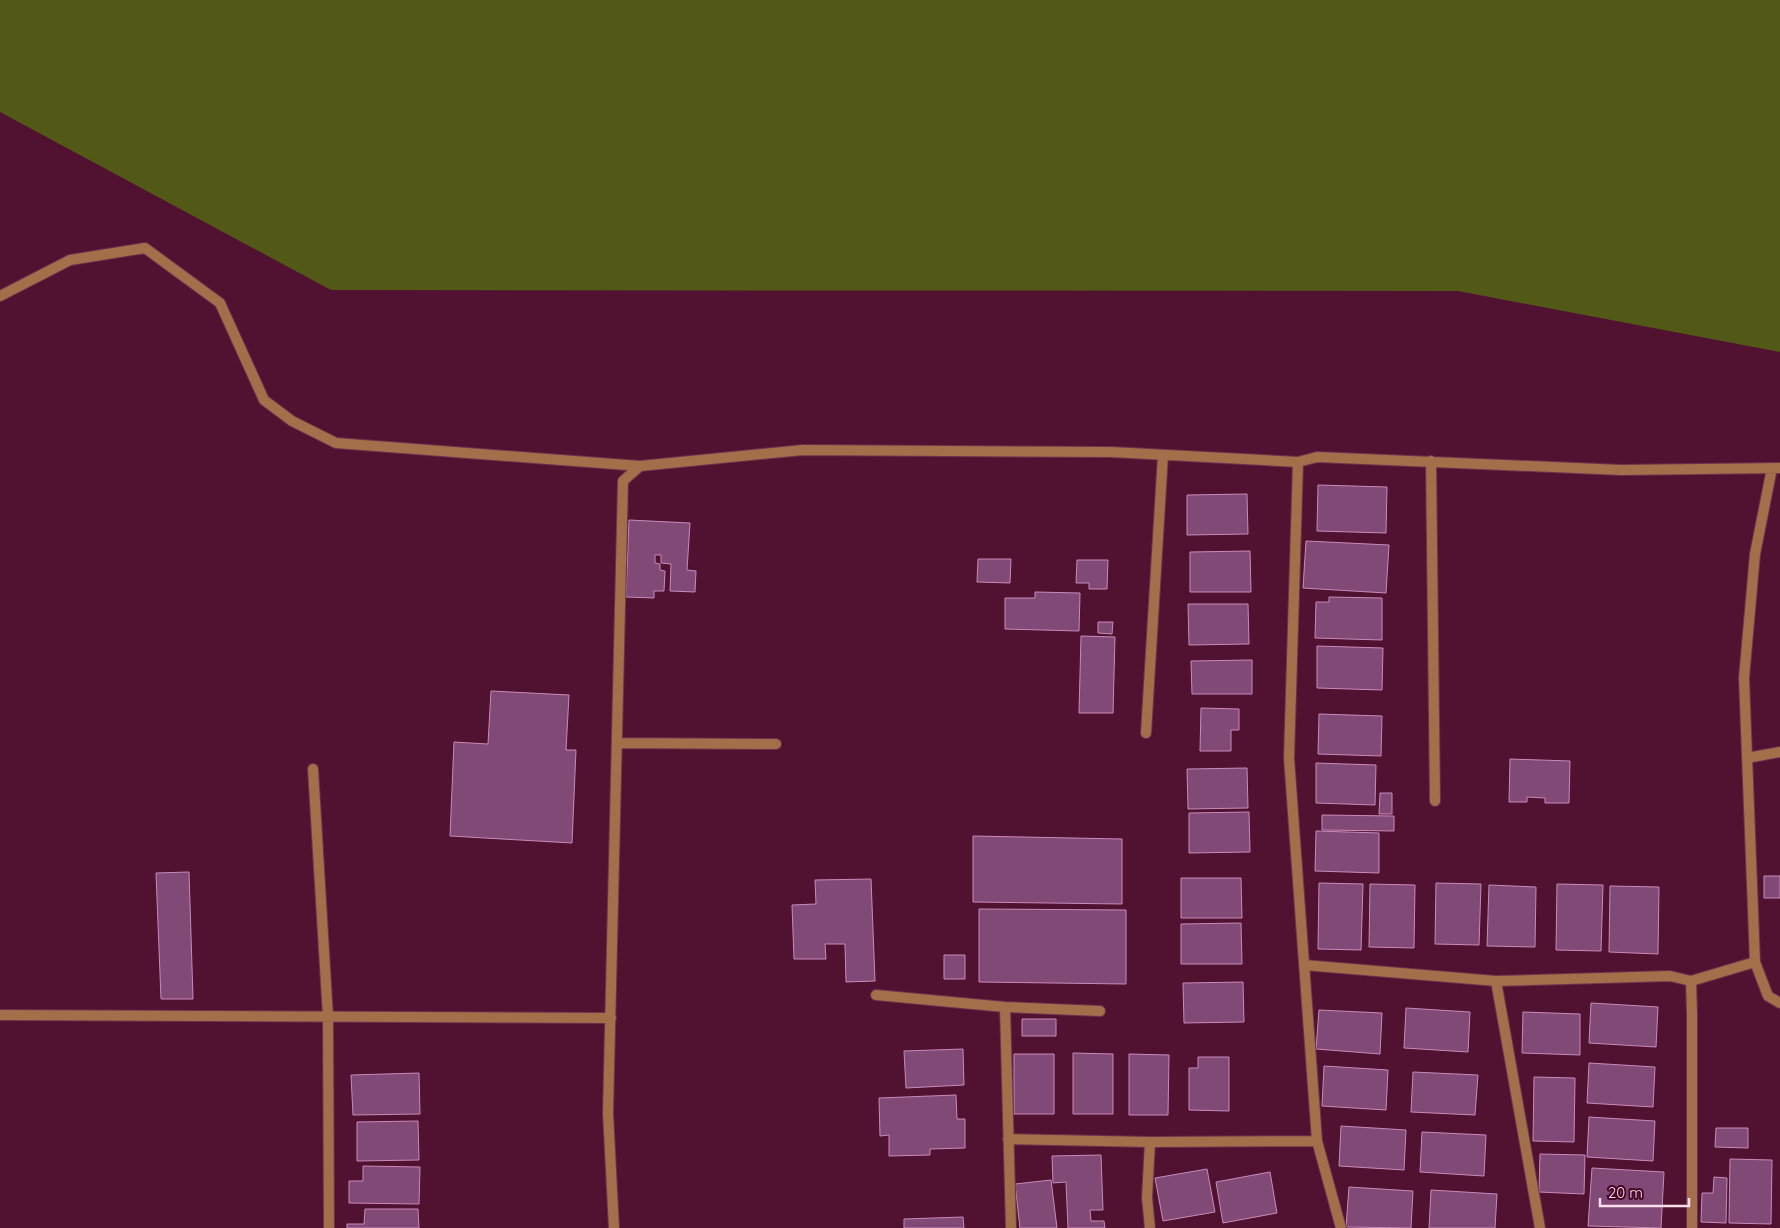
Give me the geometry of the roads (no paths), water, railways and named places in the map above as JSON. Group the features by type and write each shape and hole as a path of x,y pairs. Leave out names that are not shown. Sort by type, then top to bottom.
{"street":[{"path":"0,296 70,260 145,248 220,303 264,400 292,421 336,443 640,466 802,450 1111,452 1298,462 1317,457 1621,470 1776,468 1755,554 1744,678 1755,962 1768,996 1780,1003"},
{"path":"1146,733 1163,455"},
{"path":"1432,461 1435,801"},
{"path":"1298,462 1289,758 1317,1141 1341,1228"},
{"path":"614,1228 608,1112 623,481 640,466"},
{"path":"617,743 776,744"},
{"path":"1747,758 1780,752"},
{"path":"313,769 328,1017 329,1228"},
{"path":"1304,965 1496,981 1670,976 1690,981 1755,962"},
{"path":"1496,981 1540,1228"},
{"path":"1690,981 1692,1014 1692,1228"},
{"path":"876,995 1005,1007 1100,1011"},
{"path":"1005,1007 1012,1228"},
{"path":"0,1015 610,1018"},
{"path":"1008,1139 1150,1142 1317,1141"},
{"path":"1150,1142 1147,1198 1150,1228"}]}
